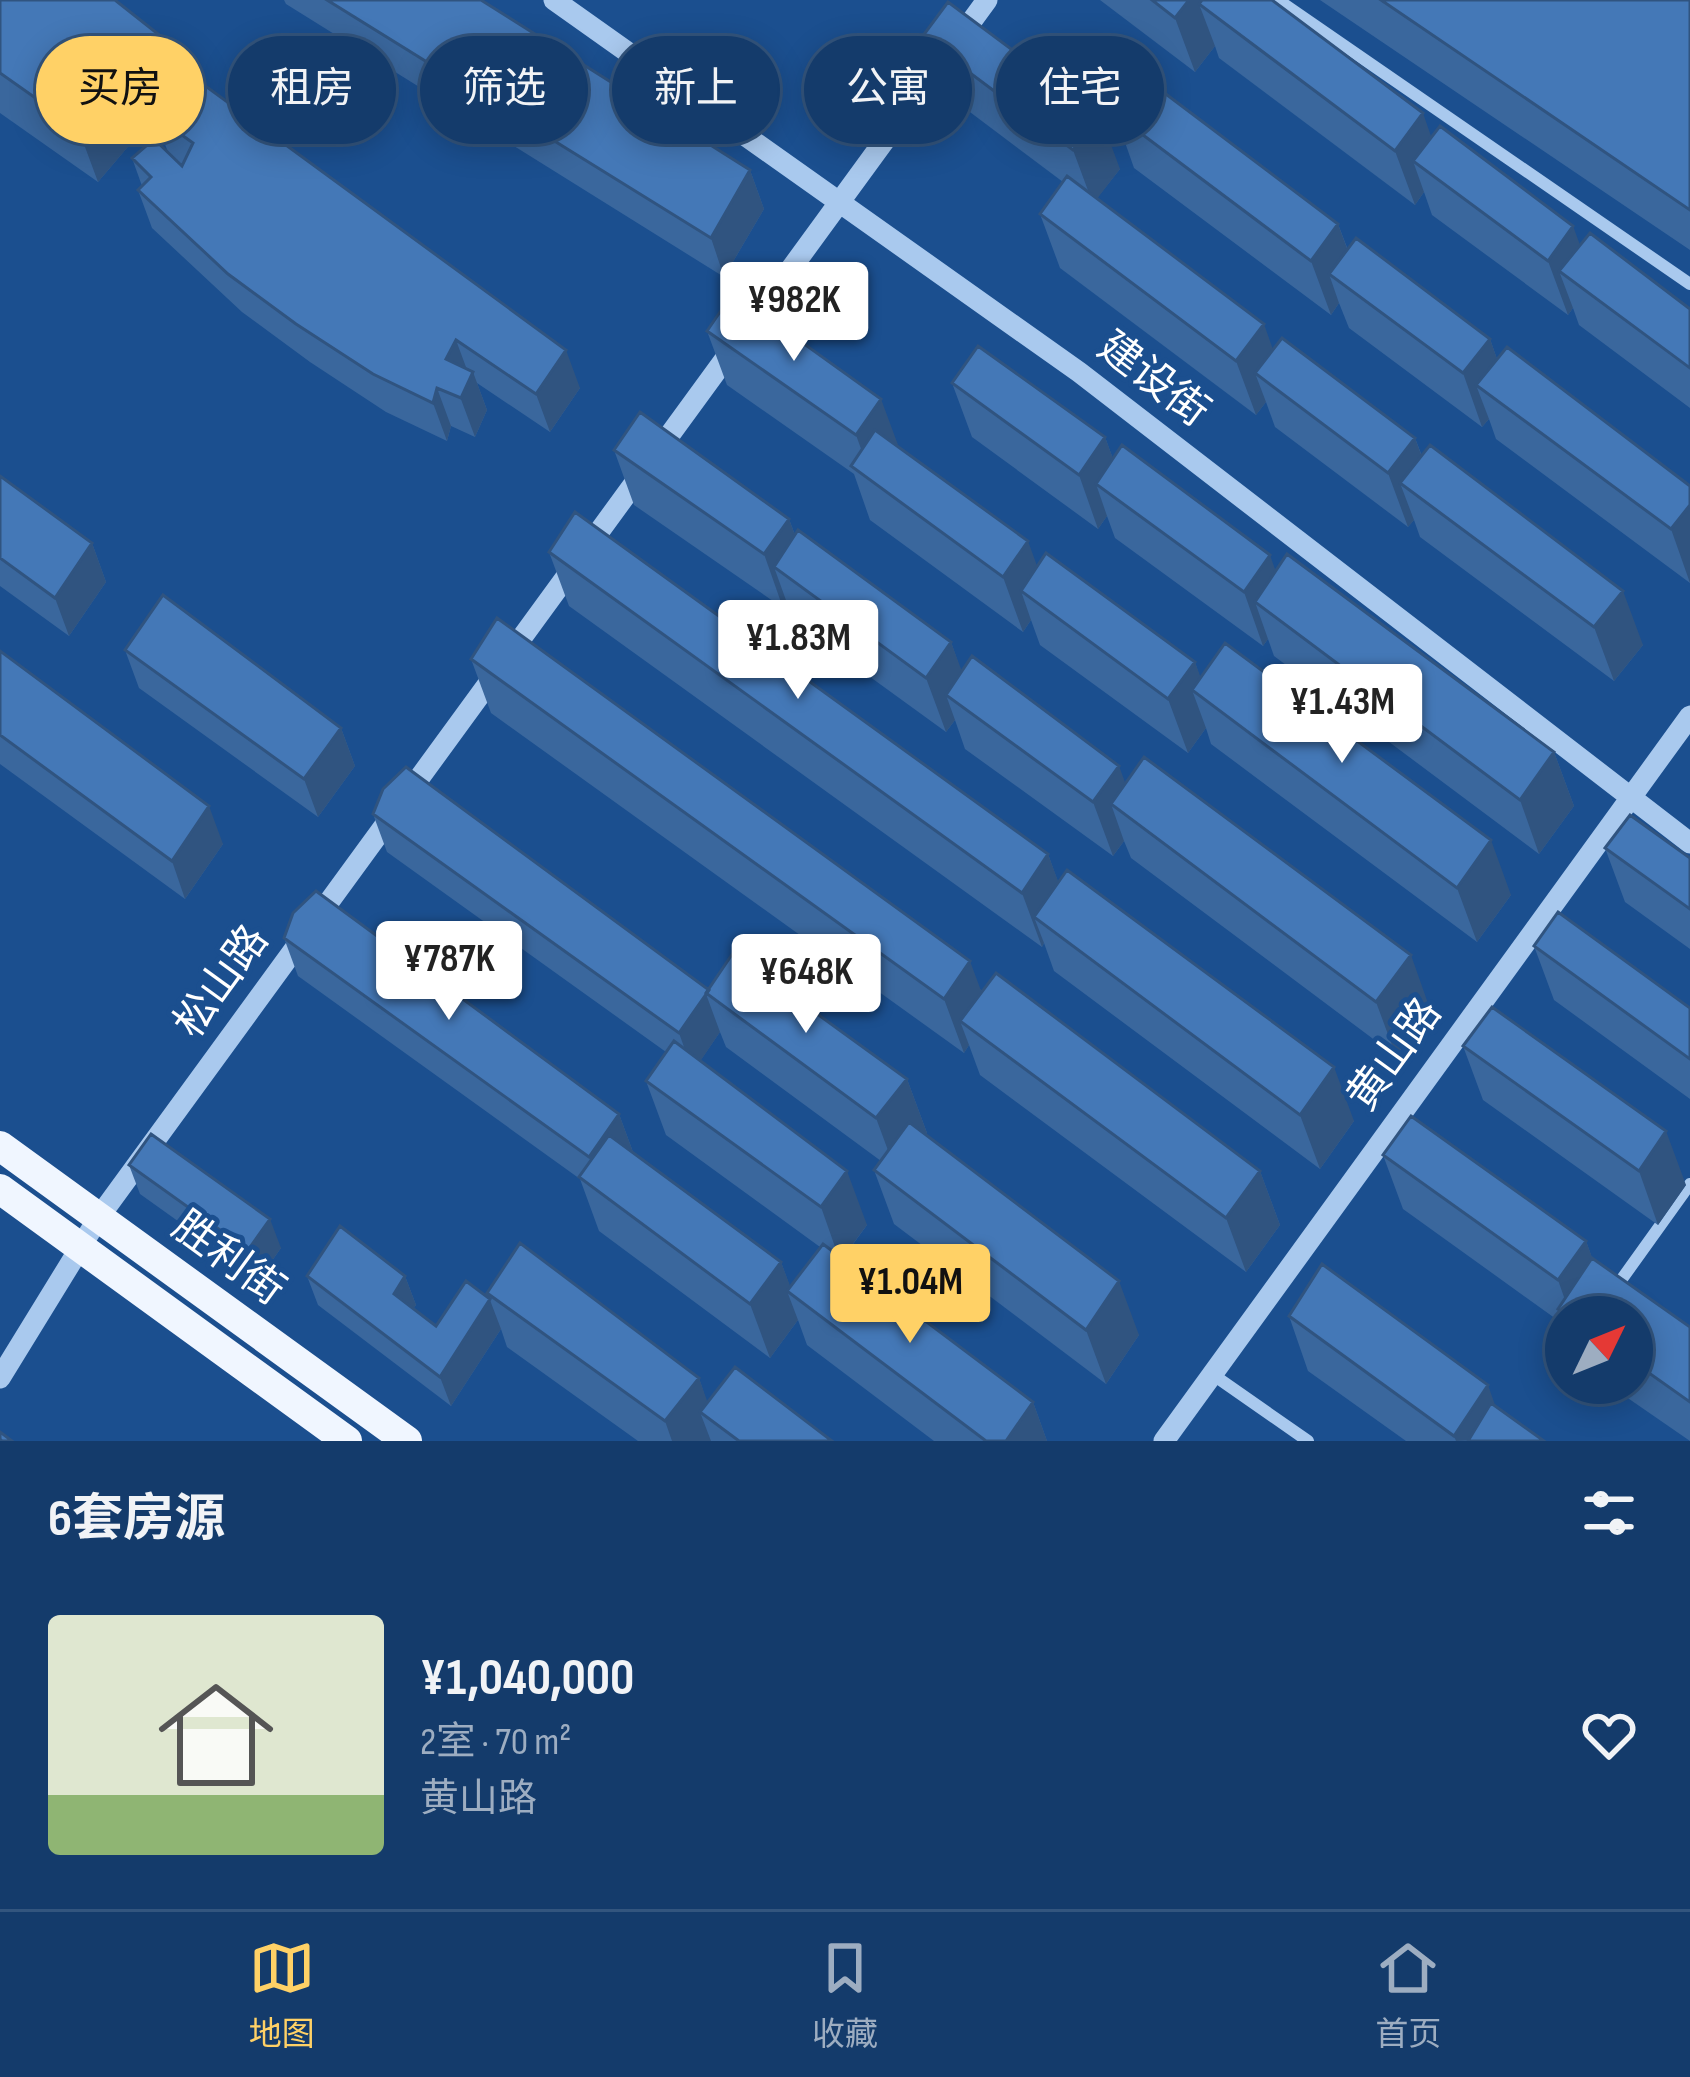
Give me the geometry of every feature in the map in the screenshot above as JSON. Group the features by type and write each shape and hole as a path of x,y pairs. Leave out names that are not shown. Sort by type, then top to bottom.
{"main road":[{"name":"胜利街","path":"0,1146 407,1441"},
{"name":"胜利街","path":"0,1189 346,1441"}],"street":[{"name":"建设街","path":"554,0 1079,372 1690,843"},
{"name":"松山路","path":"0,1378 99,1217 987,0"},
{"path":"1278,0 1690,284"},
{"name":"黄山路","path":"1164,1441 1690,716"},
{"path":"1610,1296 1690,1184"},
{"path":"1212,1375 1308,1441"}],"building":[{"path":"0,0 115,0 158,34 36,36 36,98 0,73"},
{"path":"327,0 481,0 538,36 420,36 420,58 396,43 396,36 385,36"},
{"path":"1152,0 1189,0 1175,18"},
{"path":"1202,0 1272,0 1423,113 1395,151 1199,4"},
{"path":"1381,0 1690,0 1690,210"},
{"path":"948,2 996,38 996,92 972,74 972,36 923,36"},
{"path":"588,68 612,83 612,144 709,144 750,170 711,238 559,144 588,144"},
{"path":"204,85 228,102 228,144 285,144 566,350 536,394 456,340 446,359 473,372 461,398 437,388 433,403 373,374 228,274 138,190 151,177 132,158 148,144 159,144 182,166 193,144 204,144"},
{"path":"1164,93 1338,224 1311,261 1155,144 1164,144"},
{"path":"1440,126 1573,226 1548,261 1413,161"},
{"path":"1067,176 1264,324 1236,361 1040,214"},
{"path":"1590,233 1690,309 1690,368 1559,271"},
{"path":"1356,238 1490,339 1463,373 1329,274"},
{"path":"733,293 881,399 856,435 707,331"},
{"path":"1282,338 1415,438 1388,473 1255,373"},
{"path":"978,346 1105,437 1079,475 952,383"},
{"path":"1507,347 1690,486 1690,505 1671,529 1476,385"},
{"path":"640,412 789,519 764,554 614,450"},
{"path":"875,430 1028,541 1003,577 851,466"},
{"path":"1122,445 1270,555 1244,592 1096,484"},
{"path":"1430,445 1623,591 1594,627 1400,483"},
{"path":"0,476 92,543 55,598 0,558"},
{"path":"575,512 1048,854 1022,893 549,552"},
{"path":"798,530 951,642 926,678 774,567"},
{"path":"1046,553 1195,662 1168,699 1021,591"},
{"path":"1287,554 1554,752 1520,800 1255,602"},
{"path":"163,595 341,728 304,779 125,650"},
{"path":"497,618 970,961 944,999 471,659"},
{"path":"1225,643 1491,840 1457,888 1192,690"},
{"path":"0,651 209,806 172,861 0,735"},
{"path":"972,656 1119,766 1093,802 946,695"},
{"path":"1144,757 1411,955 1376,1002 1111,804"},
{"path":"406,767 709,990 679,1033 373,814 383,789"},
{"path":"1630,815 1690,858 1690,909 1605,848"},
{"path":"1067,870 1334,1067 1300,1115 1034,917"},
{"path":"316,891 619,1114 589,1157 284,938 293,913"},
{"path":"1558,912 1690,1008 1690,1059 1534,946"},
{"path":"733,953 907,1079 876,1118 706,993"},
{"path":"996,973 1260,1171 1226,1218 960,1021"},
{"path":"1492,1007 1666,1131 1639,1171 1463,1046"},
{"path":"674,1041 847,1171 821,1207 646,1081"},
{"path":"1411,1116 1586,1241 1558,1280 1383,1155"},
{"path":"909,1122 1119,1281 1086,1330 874,1170"},
{"path":"151,1134 270,1219 248,1250 129,1165"},
{"path":"609,1135 781,1262 750,1304 579,1177"},
{"path":"340,1226 405,1276 394,1294 436,1326 466,1281 490,1299 440,1377 307,1276"},
{"path":"520,1243 699,1378 665,1421 487,1293"},
{"path":"823,1244 1033,1402 1006,1441 986,1441 787,1291"},
{"path":"1592,1258 1646,1296 1567,1296"},
{"path":"1322,1264 1488,1385 1454,1436 1289,1316"},
{"path":"1653,1301 1690,1327 1690,1402 1653,1376"},
{"path":"735,1367 832,1441 739,1441 700,1412"},
{"path":"1491,1403 1544,1441 1468,1441"}]}
